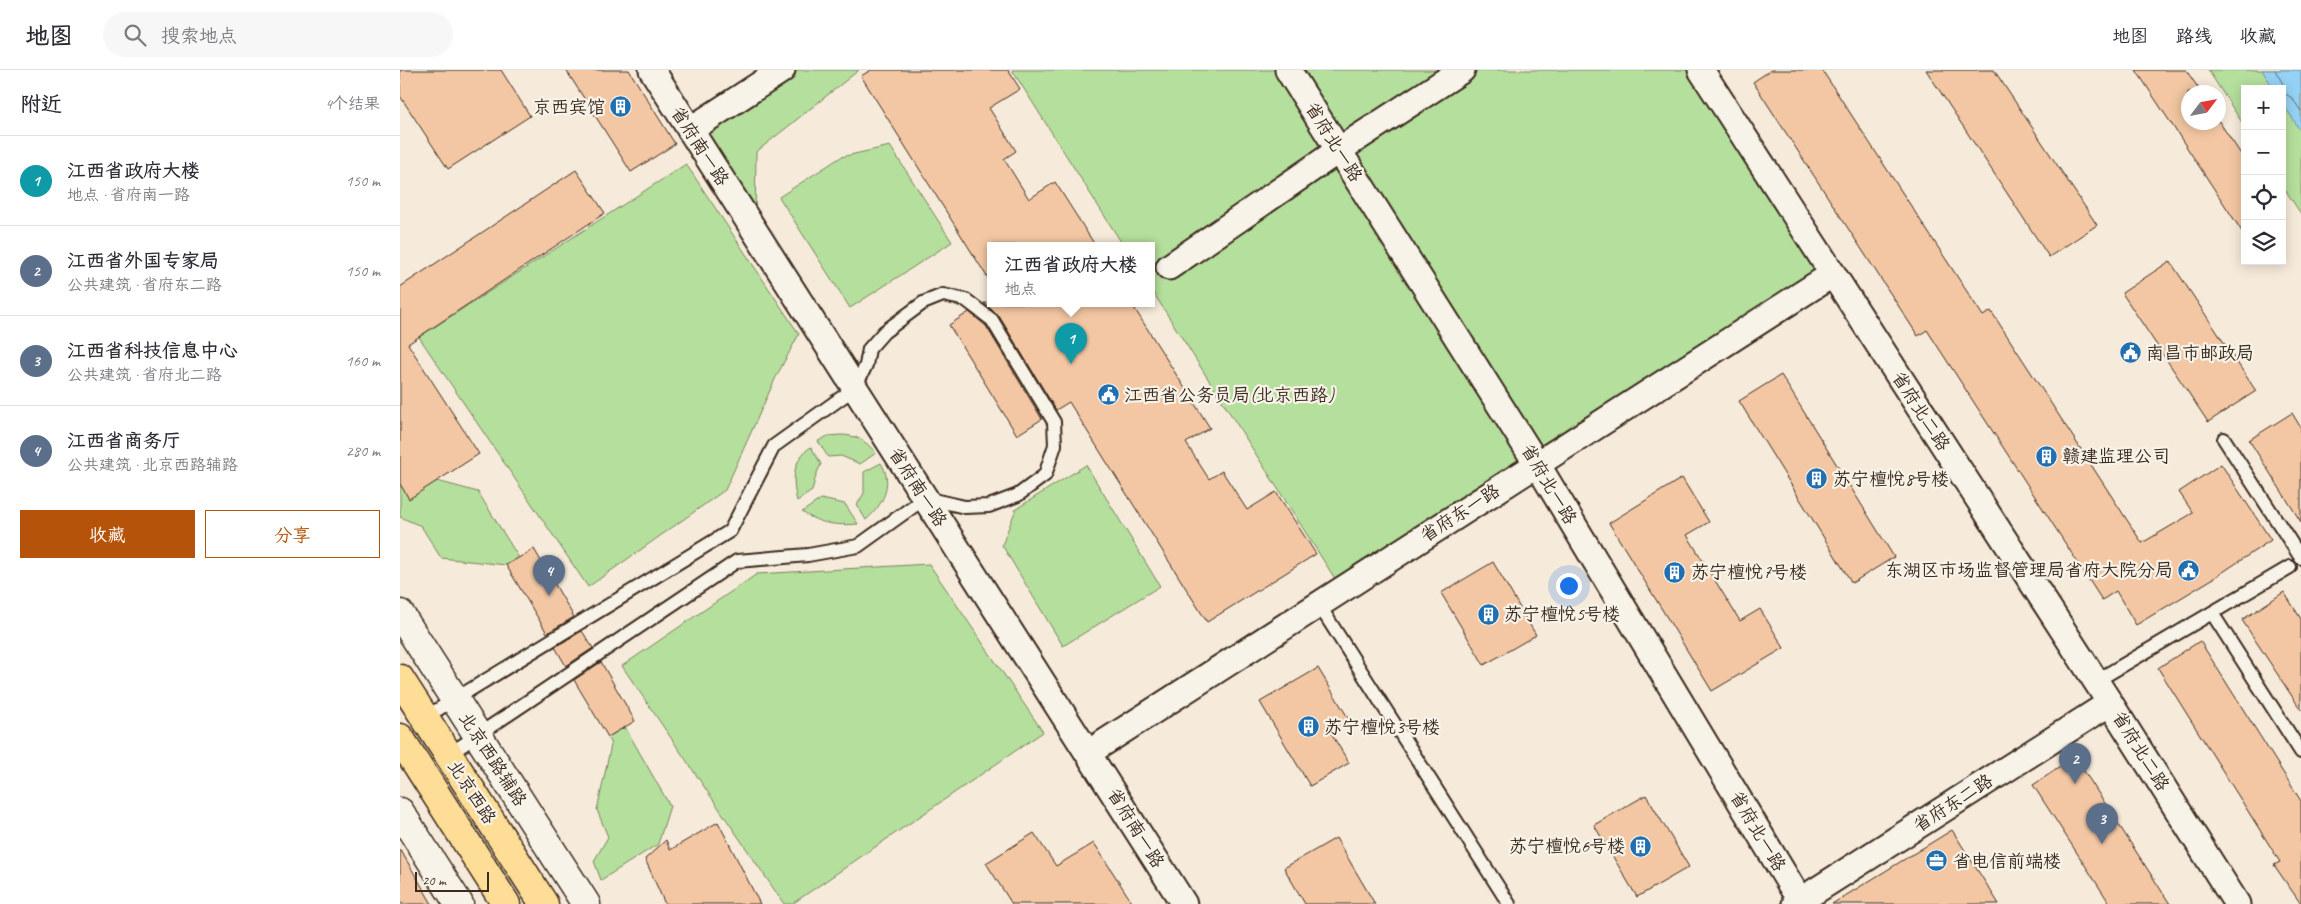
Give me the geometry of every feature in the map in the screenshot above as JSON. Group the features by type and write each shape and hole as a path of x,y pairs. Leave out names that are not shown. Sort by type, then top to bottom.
{"main road":[{"name":"北京西路辅路","path":"400,614 586,904"},
{"name":"北京西路","path":"400,679 544,904"},
{"name":"北京西路","path":"400,738 506,904"},
{"path":"400,812 459,904"}],"street":[{"name":"省府南一路","path":"652,70 1184,904"},
{"path":"690,130 782,70"},
{"name":"省府北一路","path":"1288,70 1537,464 1799,903"},
{"path":"1169,267 1339,150 1462,70"},
{"name":"省府北二路","path":"1701,70 2110,702 2237,904"},
{"name":"省府东一路","path":"1088,753 1833,274"},
{"name":"省府东二路","path":"1799,903 2110,702"}],"lane":[{"path":"424,718 730,531 774,446 855,388 866,365 869,349 884,332 923,303 943,295 966,300 992,320 1054,422 1055,445 1045,475 1018,495 990,506 965,507 925,498 858,546 808,555 737,560 448,755"},
{"path":"2224,439 2301,558"},
{"path":"2096,681 2290,566"},
{"path":"1319,605 1509,904"},
{"path":"2212,613 2301,752"}],"green space":[{"path":"796,70 859,70 756,152 755,225 699,133"},
{"path":"1012,70 1688,70 1821,273 1339,585 1155,295 1155,242 1121,242"},
{"path":"2208,70 2301,70 2301,214 2286,191 2286,85 2241,85 2241,121 2226,98 2226,85 2218,85"},
{"path":"890,146 952,242 850,308 779,197 841,157"},
{"path":"686,164 799,334 776,377 725,490 588,587 419,337"},
{"path":"840,435 860,439 876,453 860,464 841,456 828,457 818,441 828,436"},
{"path":"811,447 821,464 812,491 797,501 794,486 795,471 800,458"},
{"path":"881,463 887,479 885,494 877,508 866,520 857,505 864,493 864,472"},
{"path":"1086,465 1160,586 1063,646 1002,545 1016,509"},
{"path":"437,481 478,492 519,558 506,565 441,558 421,526 400,517 400,484 409,498"},
{"path":"821,499 845,504 858,524 842,525 828,523 802,512"},
{"path":"929,564 1043,732 792,904 784,904 622,666 757,574"},
{"path":"625,727 670,806 658,844 601,880 594,861 608,837 597,810 611,745 608,737"}],"water":[{"path":"2262,70 2301,70 2301,132 2286,108 2286,85 2271,85"}],"building":[{"path":"400,70 501,70 530,116 448,169 400,96"},
{"name":"京西宾馆","path":"566,70 629,70 675,144 631,172"},
{"path":"871,70 1008,70 1020,89 989,108 1016,151 1004,159 1029,199 1055,182 1093,242 987,242 987,277 861,76"},
{"path":"1771,70 1822,70 1983,316 1991,311 2142,543 2193,513 2179,492 2221,464 2271,540 2214,578 2136,625 2116,591 2102,600 1927,330 1918,336 1753,82"},
{"path":"1926,70 1994,70 2097,225 2049,257"},
{"path":"2136,70 2186,70 2196,85 2181,85 2181,130 2225,130 2241,154 2241,230"},
{"path":"576,170 605,213 408,344 479,454 409,499 400,484 400,287"},
{"path":"2170,261 2256,391 2208,422 2122,293"},
{"path":"989,307 1134,307 1210,428 1186,443 1209,479 1222,471 1247,510 1276,492 1316,554 1207,622 1069,402 1056,410 999,316"},
{"path":"969,312 986,326 1042,419 1017,435 949,325"},
{"name":"苏宁檀悦8号楼","path":"1781,375 1894,557 1852,583 1739,401"},
{"path":"2292,413 2301,428 2301,522 2249,440"},
{"name":"苏宁檀悦7号楼","path":"1682,478 1709,522 1687,535 1740,621 1760,609 1784,648 1712,691 1609,523"},
{"path":"534,549 574,617 547,633 506,565"},
{"name":"苏宁檀悦5号楼","path":"1493,562 1536,635 1484,665 1441,593"},
{"path":"2284,592 2301,619 2301,710 2242,620"},
{"path":"582,631 593,648 566,666 555,647"},
{"path":"2200,641 2301,801 2301,904 2274,865 2280,862 2158,668"},
{"path":"601,662 635,721 608,737 574,680"},
{"name":"苏宁檀悦3号楼","path":"1318,668 1350,721 1331,733 1349,763 1310,786 1260,702"},
{"path":"2075,757 2170,904 2110,904 2033,785"},
{"name":"苏宁檀悦6号楼","path":"1646,795 1689,867 1637,897 1594,825"},
{"path":"718,822 760,904 665,904 645,859 666,840 670,850"},
{"name":"省电信前端楼","path":"1952,830 1999,904 1832,904"},
{"path":"1034,833 1056,866 1094,843 1133,904 1012,904 986,863"},
{"path":"1336,838 1375,904 1305,904 1284,868"},
{"path":"400,849 432,904 400,904"}],"place":[{"name":"京西宾馆","path":"621,107"},
{"name":"南昌市邮政局","path":"2130,353"},
{"name":"江西省政府大楼","path":"1071,364"},
{"name":"江西省公务员局(北京西路)","path":"1108,395"},
{"name":"赣建监理公司","path":"2046,456"},
{"name":"苏宁檀悦8号楼","path":"1817,479"},
{"name":"东湖区市场监督管理局省府大院分局","path":"2189,570"},
{"name":"苏宁檀悦7号楼","path":"1675,572"},
{"name":"江西省商务厅","path":"549,596"},
{"name":"苏宁檀悦5号楼","path":"1488,614"},
{"name":"苏宁檀悦3号楼","path":"1308,727"},
{"name":"江西省外国专家局","path":"2075,784"},
{"name":"江西省科技信息中心","path":"2102,844"},
{"name":"苏宁檀悦6号楼","path":"1641,846"},
{"name":"省电信前端楼","path":"1937,861"}]}
